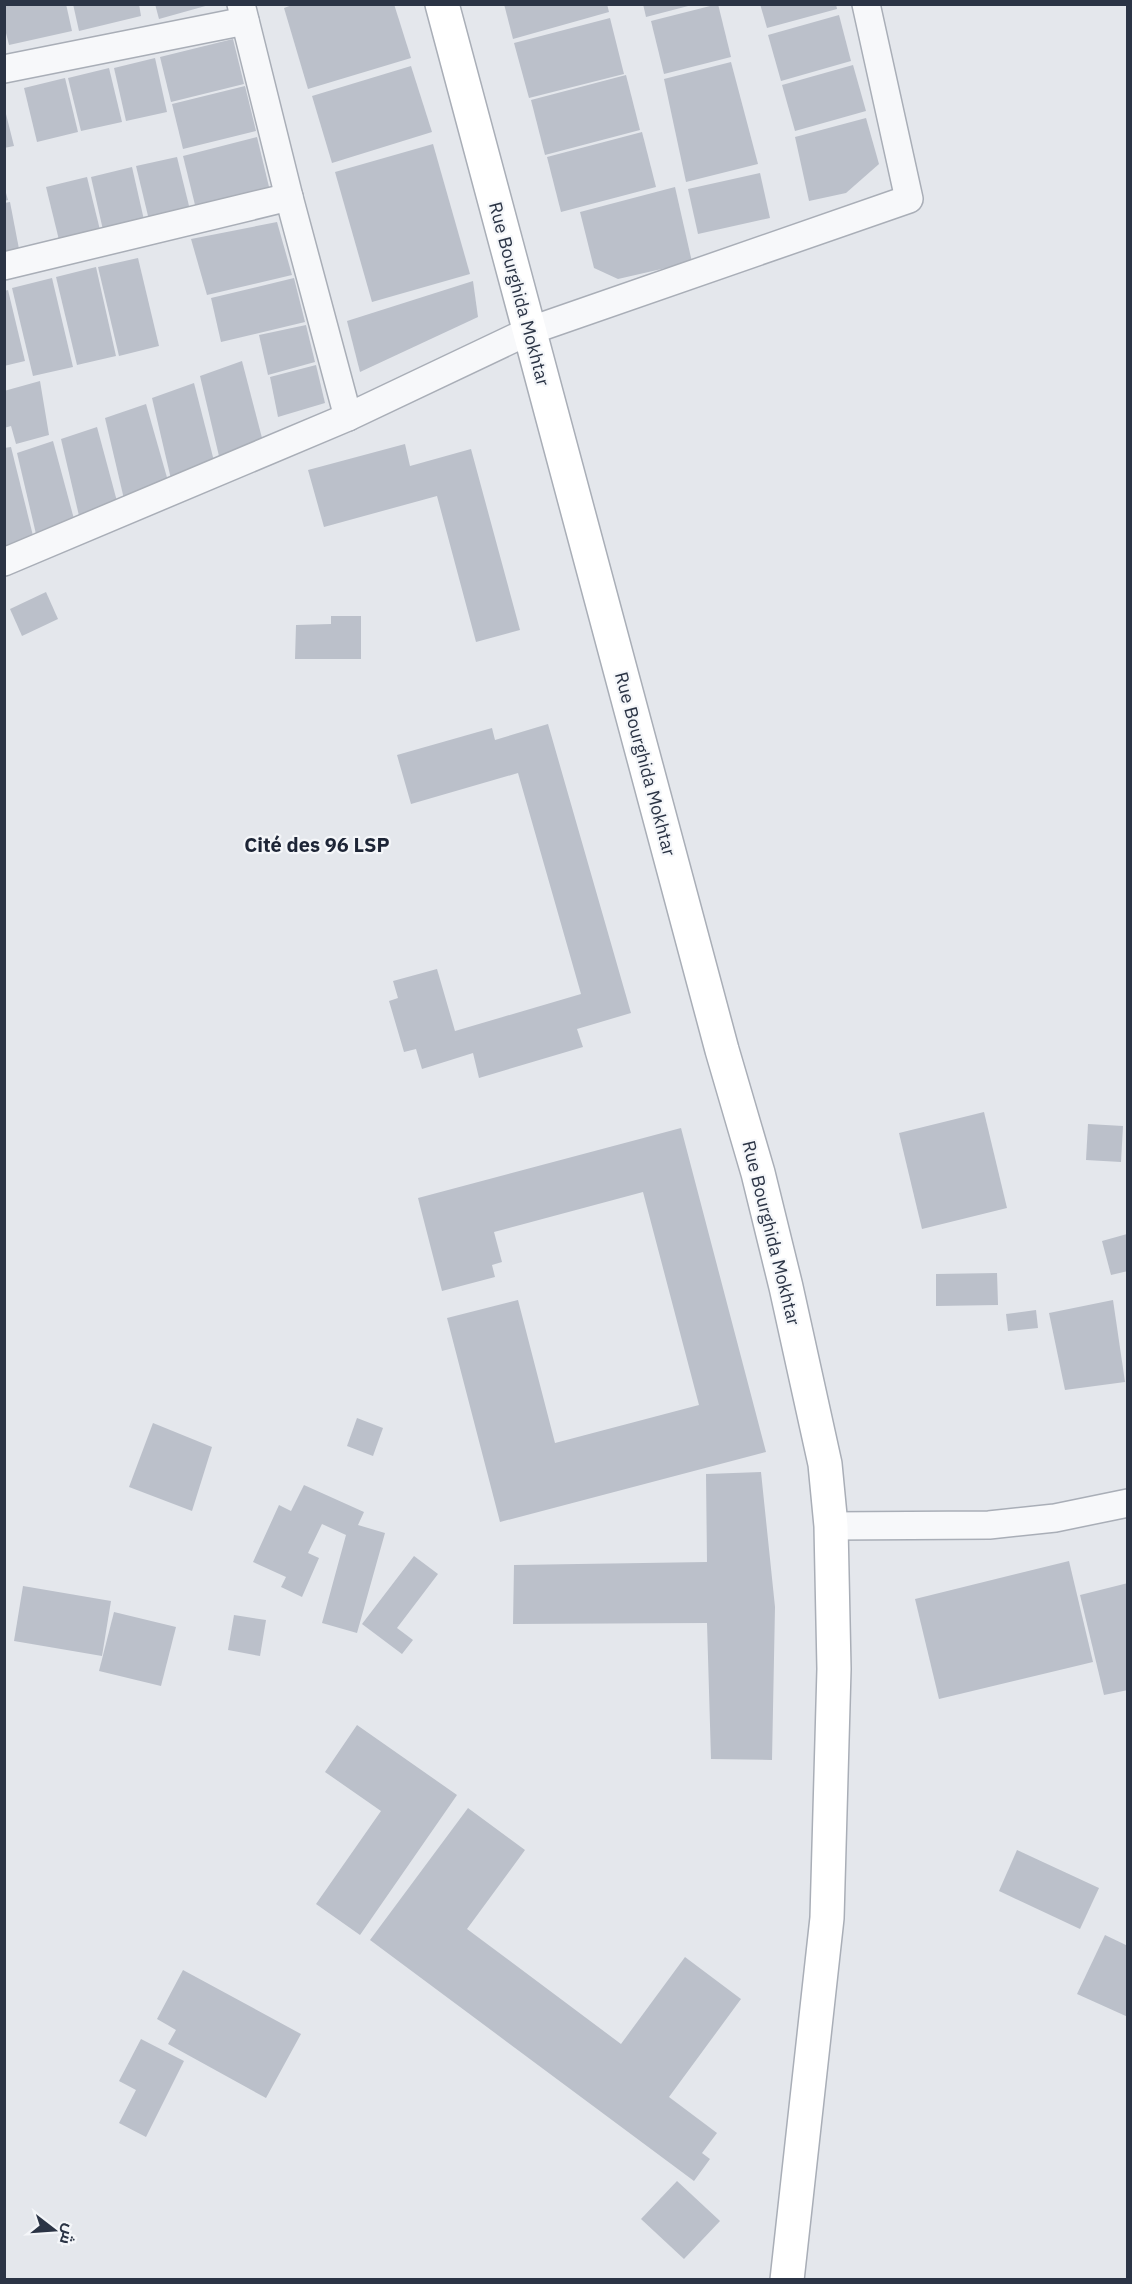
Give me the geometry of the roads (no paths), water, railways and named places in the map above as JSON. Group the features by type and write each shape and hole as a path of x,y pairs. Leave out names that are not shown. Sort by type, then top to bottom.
{"main road":[{"name":"Rue Bourghida Mokhtar","path":"442,4 719,1039 761,1185 825,1464 831,1527 834,1669 827,1918 787,2280"}],"street":[{"path":"4,562 348,417 529,331 909,199 866,4"},
{"path":"4,69 243,13 348,417"},
{"path":"4,266 289,197"},
{"path":"831,1527 989,1525 1055,1518 1128,1503"}],"district":[{"name":"Cité des 96 LSP","path":"317,845"}]}
